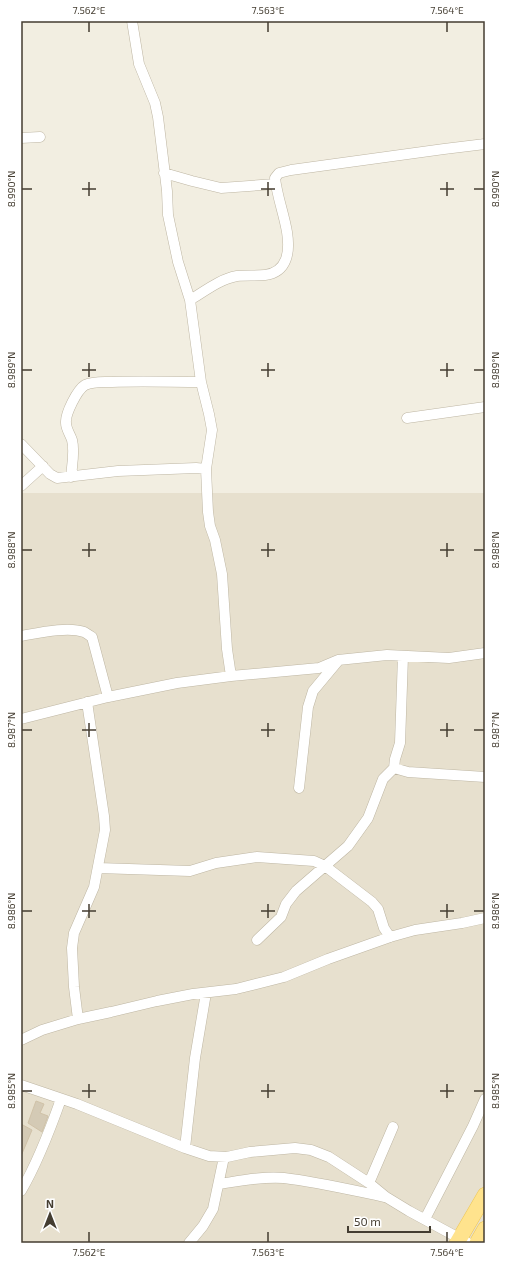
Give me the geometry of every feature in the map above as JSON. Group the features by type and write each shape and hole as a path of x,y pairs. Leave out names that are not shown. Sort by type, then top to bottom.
{"main road":[{"path":"461,1241 485,1195"},
{"path":"477,1243 485,1229"}],"street":[{"path":"132,21 138,64 155,103 161,135 168,215 178,262 190,300 202,382 212,430 206,469 208,512 222,574 231,676"},
{"path":"21,138 40,137"},
{"path":"190,300 222,281 237,276 266,275 278,271 285,263 289,250 287,232 275,184 275,178 280,173 291,170 485,144"},
{"path":"164,173 221,188 275,184"},
{"path":"71,477 73,454 72,441 66,422 77,393 84,386 92,382 202,382"},
{"path":"408,418 485,407"},
{"path":"21,444 50,474 58,478 118,471 196,468 206,469"},
{"path":"21,486 43,466"},
{"path":"21,636 74,629 84,632 92,637 108,696"},
{"path":"21,719 108,696 177,683 231,676 319,668 338,660 387,655 449,658 485,653"},
{"path":"257,940 280,917 286,904 296,891 348,846 368,818 383,780 394,768 400,743 403,656"},
{"path":"299,788 308,707 313,691 338,660"},
{"path":"78,1019 74,986 72,948 74,933 94,887 105,830 87,702"},
{"path":"394,768 408,772 485,777"},
{"path":"98,868 190,871 216,863 257,857 314,861 325,866 372,902 378,909 384,928 390,937"},
{"path":"21,1040 42,1030 78,1019 157,1001 236,989 284,978 328,959 390,937 415,930 485,918"},
{"path":"185,1148 195,1058 206,993"},
{"path":"21,1085 209,1156 224,1157 250,1152 295,1148 311,1150 329,1157 369,1183 386,1197 461,1241"},
{"path":"21,1191 44,1143 61,1099"},
{"path":"425,1219 473,1126 485,1099"},
{"path":"369,1183 393,1127"},
{"path":"189,1243 203,1226 213,1209 224,1157"},
{"path":"219,1184 248,1179 282,1178 338,1187 386,1197"}],"shaded area":[{"path":"21,493 485,493 485,1243 21,1243"}],"building":[{"path":"36,1101 44,1104 40,1113 48,1116 42,1132 28,1123"},
{"path":"21,1124 32,1130 21,1156"}]}
